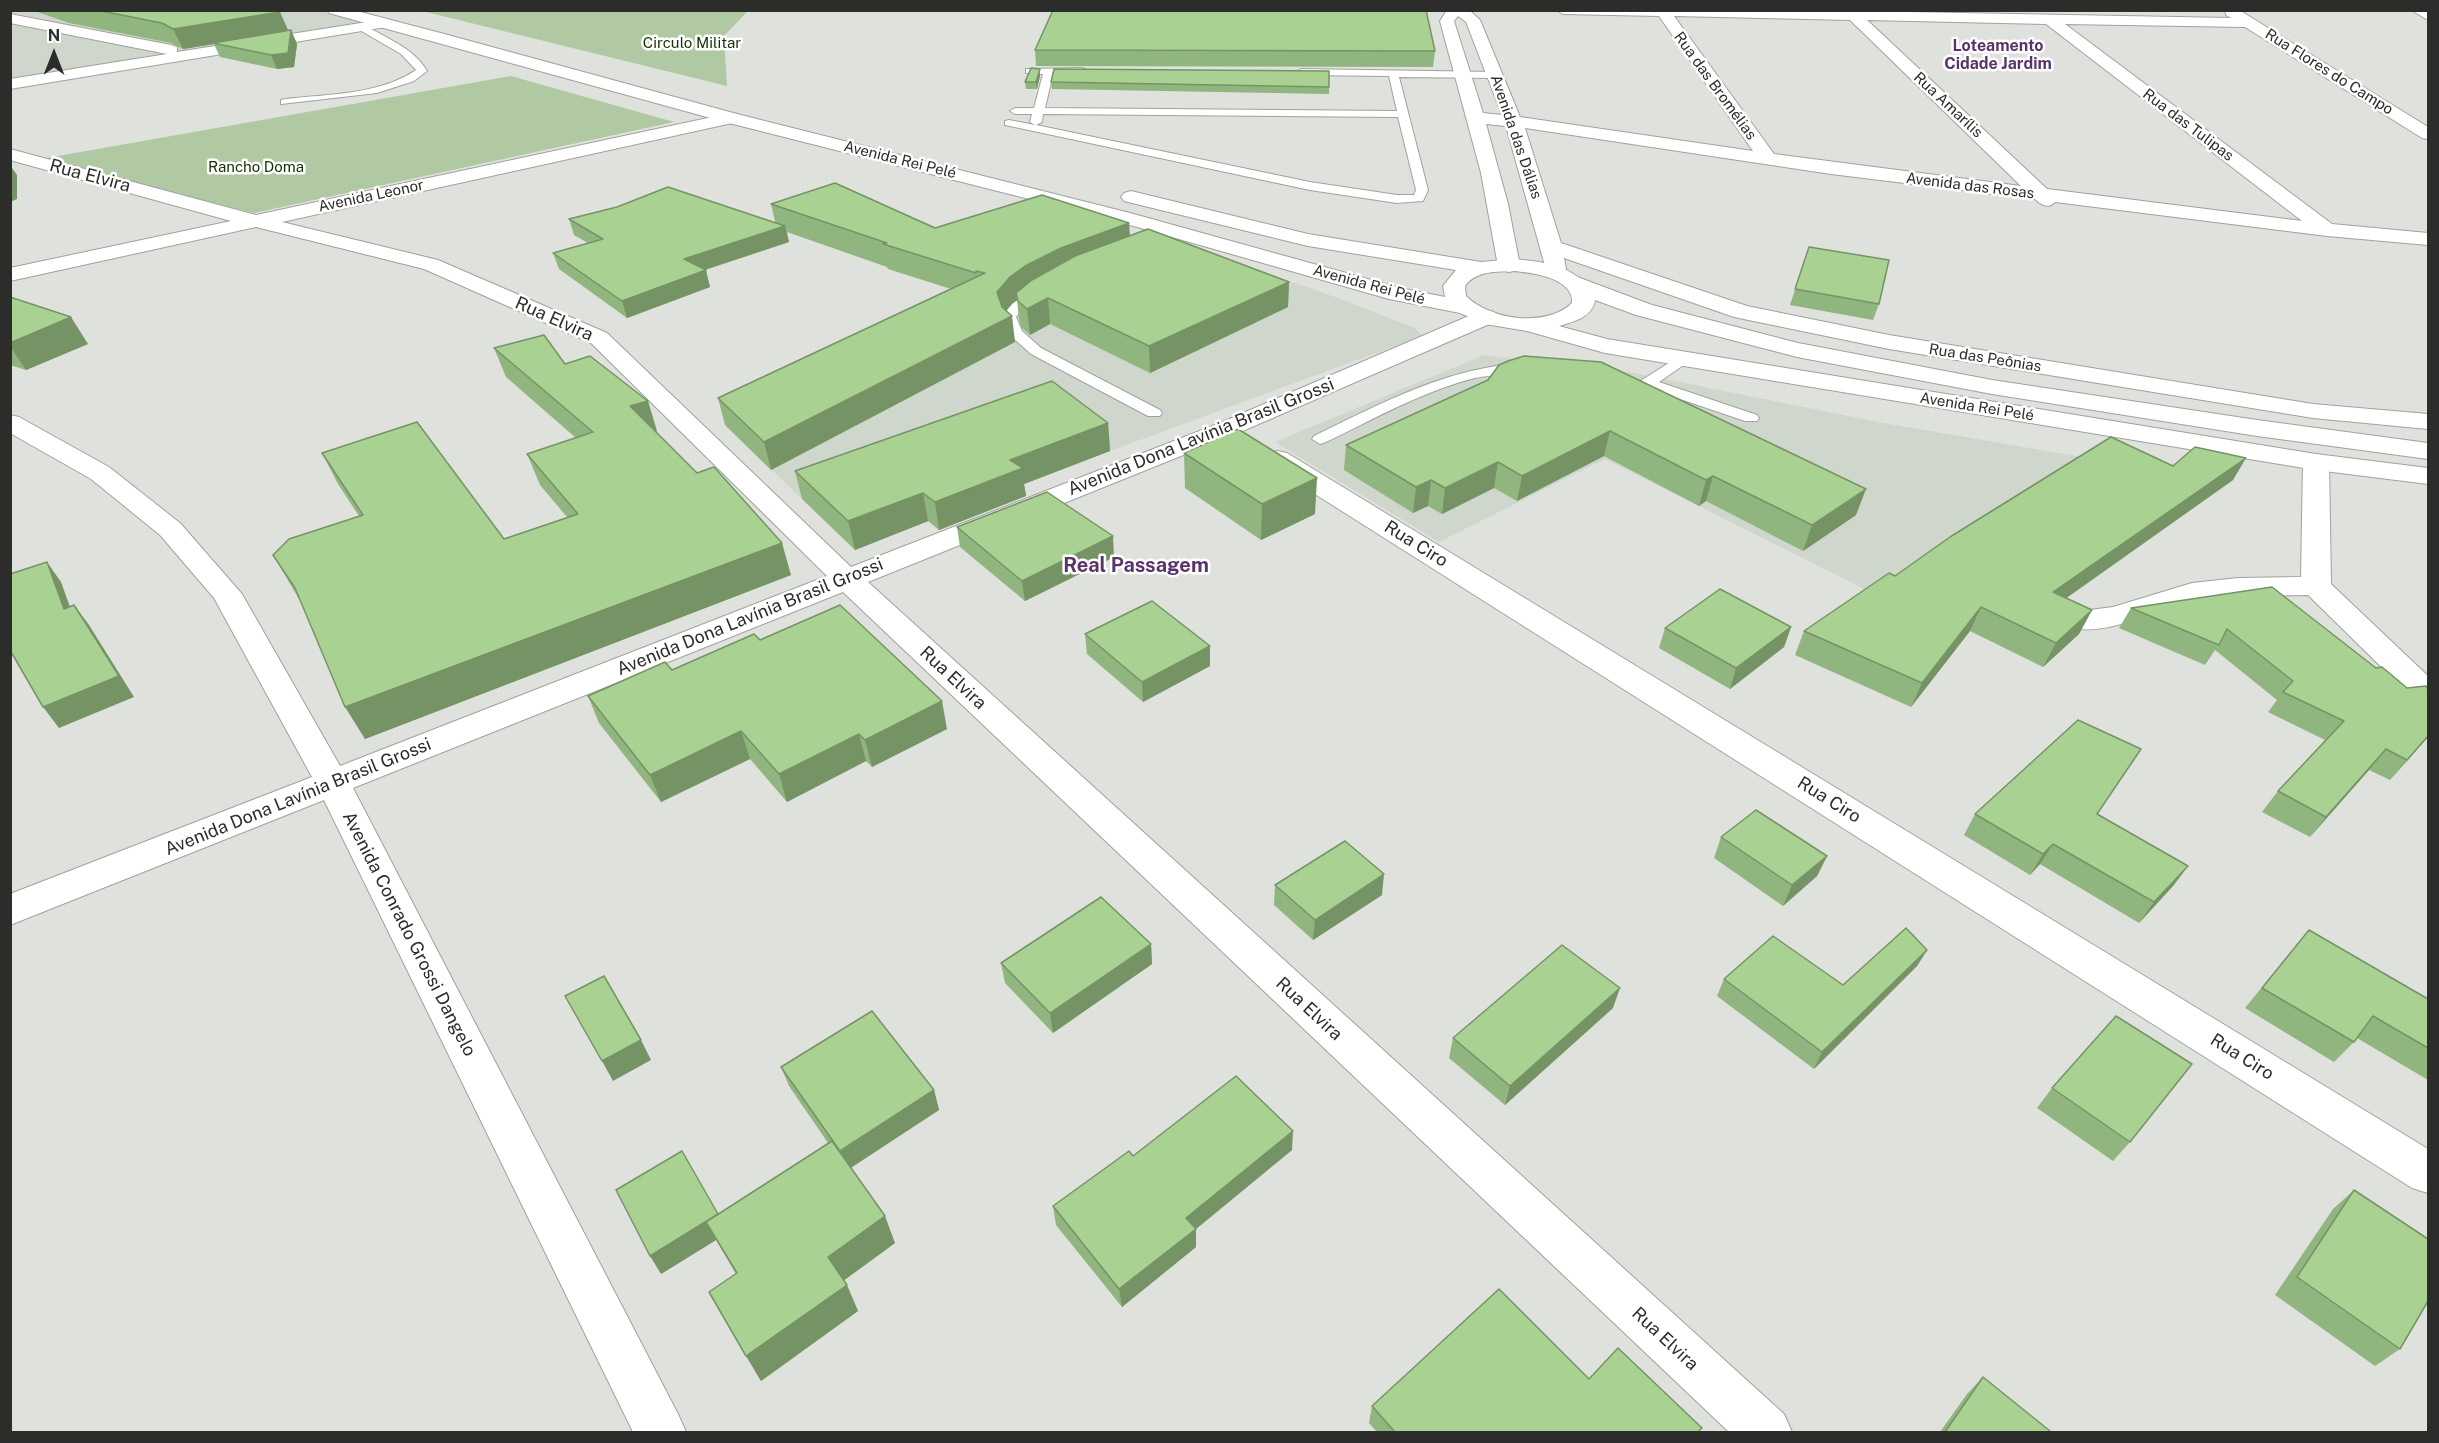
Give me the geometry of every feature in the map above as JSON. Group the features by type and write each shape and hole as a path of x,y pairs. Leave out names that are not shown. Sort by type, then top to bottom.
{"street":[{"name":"Avenida Rei Pelé","path":"333,10 388,17 524,44"},
{"name":"Avenida das Dálias","path":"1509,266 1505,234 1479,125 1447,21 1457,10 1473,20 1516,128 1552,247 1565,278 1582,292 1584,302 1578,310 1566,318 1528,324"},
{"path":"1563,10 2249,22"},
{"name":"Rua Flores do Campo","path":"2229,10 2428,134"},
{"path":"2418,10 2428,16"},
{"name":"Rua das Bromélias","path":"1663,12 1768,159"},
{"name":"Rua Amarílis","path":"1853,15 2040,204 2060,216"},
{"name":"Avenida Rei Pelé","path":"388,17 731,118 1054,199 1397,294 1528,324 1605,346 2316,462 2428,476"},
{"path":"10,84 361,27 388,17"},
{"path":"10,18 193,54"},
{"name":"Rua das Tulipas","path":"2049,19 2327,230"},
{"name":"Avenida Rei Pelé","path":"793,116 908,143"},
{"name":"Avenida Leonor","path":"10,274 731,118"},
{"path":"1479,125 1516,128"},
{"name":"Avenida das Rosas","path":"1516,128 1768,159 2040,204 2428,239"},
{"name":"Avenida das Rosas","path":"1516,128 1824,184 2013,210"},
{"name":"Rua Elvira","path":"10,154 254,221 431,264 598,338 846,578 1766,1432"},
{"name":"Avenida Rei Pelé","path":"1114,193 1308,240 1482,268 1533,267 1644,310 1797,350 1992,387 2428,451"},
{"path":"2186,231 2348,251"},
{"name":"Rua das Peônias","path":"1552,247 1742,312 1889,342 2313,411 2428,422"},
{"path":"1476,312 1457,300 1453,292 1454,285 1470,272 1482,268"},
{"name":"Avenida Dona Lavínia Brasil Grossi","path":"10,910 1229,428 1476,312"},
{"name":"Avenida Conrado Grossi Dangelo","path":"10,422 100,473 177,537 227,594 333,784 660,1432"},
{"name":"Rua Ciro","path":"1229,428 2428,1173"},
{"path":"2316,462 2316,586 2428,694"},
{"path":"2077,620 2107,620 2192,592 2316,586"}],"lane":[{"path":"285,102 395,86 415,77 422,71 420,63 409,55 361,27"},
{"path":"1030,71 1096,71"},
{"path":"1034,127 1050,71"},
{"path":"1292,72 1495,75"},
{"path":"1009,123 1310,186 1412,200 1419,198 1422,190 1393,73"},
{"path":"1015,111 1404,114"},
{"path":"1165,242 1185,234"},
{"path":"1052,286 1016,307 1009,317 1012,329 1036,351 1154,413"},
{"path":"1683,359 1642,382 1751,418"},
{"path":"1320,439 1456,378 1486,369 1539,368"}],"shaded area":[{"path":"330,10 389,27 11,89 11,11"},
{"path":"1128,248 1260,279 1267,274 1319,291 1415,328 1422,336 1110,451 855,550 725,425"},
{"path":"1484,355 1586,369 1630,372 1883,423 2100,460 1876,595 1605,459 1439,542 1275,442"}],"green space":[{"name":"Circulo Militar","path":"422,11 748,11 724,36 727,86"},
{"name":"Rancho Doma","path":"511,76 674,122 254,213 41,159"}],"building":[{"path":"96,10 276,10 280,12 173,29 162,23"},
{"path":"1053,10 1426,10 1435,51 1035,50"},
{"path":"291,30 288,53 271,55 213,43"},
{"path":"1031,68 1040,69 1036,82 1025,82"},
{"path":"1054,69 1329,71 1329,87 1051,82"},
{"path":"835,183 935,228 1042,195 1129,223 1061,248 1025,266 1010,277 997,292 1002,307 1012,316 764,442 718,398 985,273 976,271 976,273 883,244 887,243 771,204"},
{"path":"668,187 785,226 684,259 706,270 622,301 553,253 603,239 569,219 617,207"},
{"path":"1148,229 1289,282 1149,346 1048,298 1027,309 1018,301 1016,293 1032,280 1075,256"},
{"path":"1809,247 1889,260 1879,304 1795,289"},
{"path":"10,297 71,317 10,343"},
{"path":"544,335 565,364 590,356 648,401 630,406 697,473 714,467 782,543 345,707 295,588 273,555 289,539 363,515 322,453 417,422 504,539 578,514 527,454 593,432 494,348"},
{"path":"1524,356 1601,362 1866,489 1812,525 1713,476 1706,480 1610,431 1522,476 1498,462 1445,488 1431,480 1416,487 1346,445 1488,380 1499,365"},
{"path":"1052,381 1108,423 1010,460 1023,468 935,502 923,493 848,521 795,471"},
{"path":"1238,429 1317,478 1262,504 1184,453"},
{"path":"2111,437 2173,466 2195,447 2246,458 2053,592 2092,610 2056,643 1981,607 1922,683 1804,631 1889,573 1895,576 1950,537"},
{"path":"1047,492 1113,536 1022,581 957,527"},
{"path":"47,562 64,609 74,605 119,676 43,707 10,650 10,574"},
{"path":"2272,587 2376,668 2382,667 2407,688 2426,686 2428,689 2428,736 2407,760 2386,749 2326,817 2278,791 2344,721 2283,692 2293,681 2227,629 2219,645 2131,608"},
{"path":"1720,589 1791,627 1736,668 1665,628"},
{"path":"1152,601 1210,646 1142,682 1085,634"},
{"path":"840,605 942,701 865,740 859,734 779,774 741,731 650,775 588,696 665,662 672,670 754,634 760,640"},
{"path":"2078,720 2141,749 2097,814 2188,866 2154,902 2053,844 2043,854 1975,814"},
{"path":"1756,810 1827,856 1792,885 1721,837"},
{"path":"1345,841 1384,874 1315,920 1275,885"},
{"path":"1101,897 1151,944 1050,1013 1001,963"},
{"path":"1906,928 1927,950 1822,1052 1724,979 1773,936 1843,985"},
{"path":"2309,930 2428,999 2428,1048 2373,1016 2354,1042 2262,988"},
{"path":"1562,945 1620,988 1510,1086 1453,1038"},
{"path":"604,976 641,1040 602,1061 565,996"},
{"path":"872,1011 934,1090 840,1151 781,1067"},
{"path":"2116,1016 2192,1064 2130,1142 2052,1088"},
{"path":"1236,1076 1293,1131 1186,1218 1196,1229 1119,1289 1053,1206 1129,1151 1133,1156"},
{"path":"832,1141 885,1216 828,1257 847,1285 746,1356 709,1292 737,1273 706,1222"},
{"path":"682,1151 718,1214 650,1256 616,1190"},
{"path":"2354,1190 2428,1239 2428,1301 2400,1349 2297,1277"},
{"path":"1499,1289 1589,1379 1618,1348 1702,1428 1698,1432 1395,1432 1372,1406"},
{"path":"1983,1377 2050,1431 1945,1432"}],"district":[{"name":"Loteamento Cidade Jardim","path":"1998,55"},
{"name":"Real Passagem","path":"1136,566"}]}
